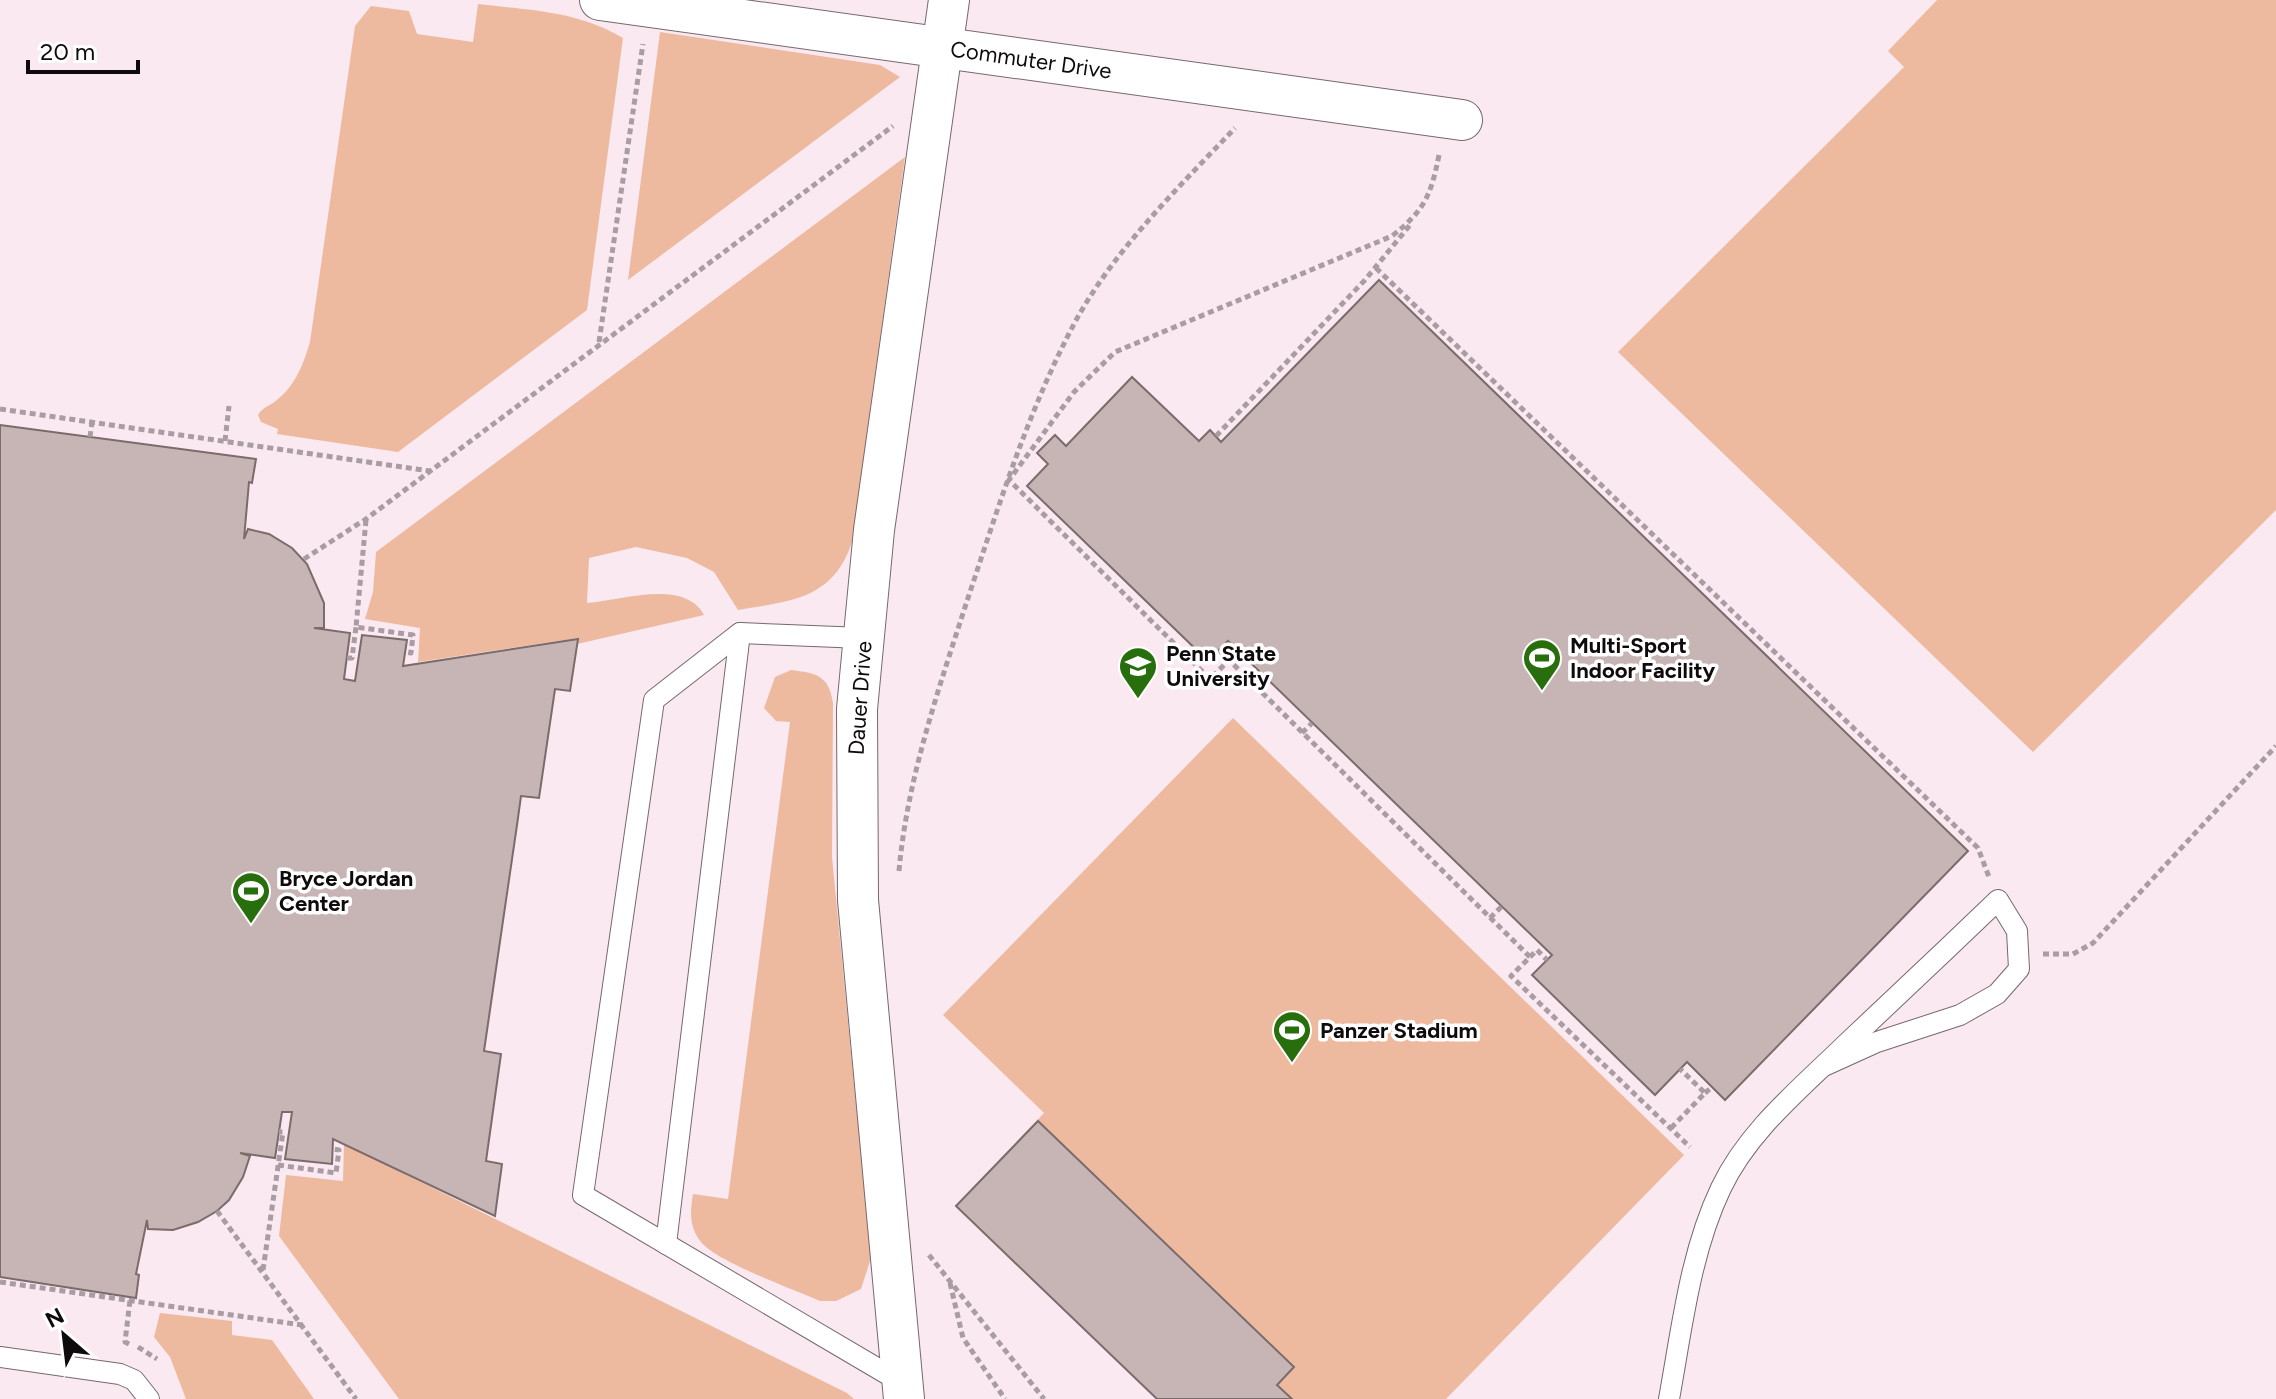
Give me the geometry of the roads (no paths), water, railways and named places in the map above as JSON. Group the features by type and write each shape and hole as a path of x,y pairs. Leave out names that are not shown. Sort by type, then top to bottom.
{"street":[{"name":"Commuter Drive","path":"600,0 942,47 1451,135"},
{"name":"Dauer Drive","path":"904,1392 858,900 857,709 874,530 949,0"}],"lane":[{"path":"863,638 740,633 654,700 583,1195 904,1392"},
{"path":"666,1244 740,633"},
{"path":"1669,1399 1692,1273 1722,1186 1773,1115 1824,1066 1998,900 2017,931 2019,969 1997,994 1973,1008 1824,1066"},
{"path":"0,1357 120,1374 134,1380 149,1399"}],"place":[{"name":"Multi-Sport Indoor Facility","path":"1542,692"},
{"name":"Penn State University","path":"1138,700"},
{"name":"Bryce Jordan Center","path":"251,925"},
{"name":"Panzer Stadium","path":"1292,1064"}]}
